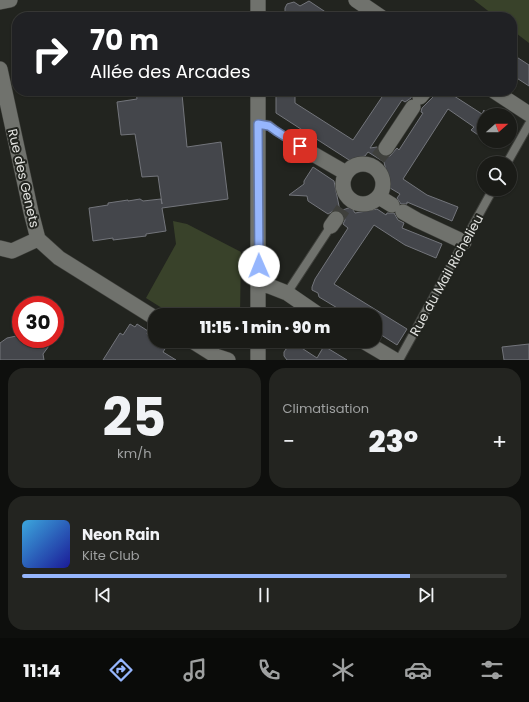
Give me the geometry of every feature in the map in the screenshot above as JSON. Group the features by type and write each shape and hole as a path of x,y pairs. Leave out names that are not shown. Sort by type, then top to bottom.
{"street":[{"path":"0,2 10,0"},
{"path":"258,0 258,12"},
{"path":"356,0 374,12"},
{"name":"Rue des Genets","path":"0,69 38,239"},
{"path":"258,96 258,308"},
{"path":"502,96 529,114"},
{"path":"340,214 346,195 342,184 346,173 355,165 367,164 379,157 419,98"},
{"path":"313,154 346,173"},
{"path":"340,214 355,203 362,205 368,204 379,197 383,184 379,157"},
{"path":"379,197 416,220 464,242"},
{"path":"0,248 12,251 38,239 59,258 148,314"},
{"path":"259,282 287,293 305,308"},
{"path":"203,348 216,356 228,360"},
{"path":"258,348 258,360"},
{"path":"375,348 395,360"}],"lane":[{"path":"258,124 269,126 313,154"},
{"path":"511,156 529,124"},
{"name":"Rue du Mail Richelieu","path":"398,360 489,196"},
{"path":"287,293 340,214"}],"green space":[{"path":"474,0 529,0 529,43 517,34 517,12 490,12"},
{"path":"173,221 187,224 241,252 240,308 162,308 146,298 176,244"}],"building":[{"path":"309,1 326,12 285,12 287,4 294,2 300,6"},
{"path":"517,57 529,65 529,86 517,78"},
{"path":"137,96 182,96 187,147 221,142 228,199 162,208 166,231 146,234 146,236 93,241 89,208 108,205 108,203 140,199 143,201 161,199 162,204 158,176 142,177 135,134 121,135 117,102 137,99"},
{"path":"276,96 295,96 295,103 353,140 383,96 412,96 405,102 402,100 370,148 377,147 381,156 385,157 390,156 397,148 399,150 423,113 421,112 422,108 434,96 454,96 477,111 477,134 471,130 474,127 448,109 403,179 427,195 458,207 452,221 407,202 407,204 401,204 397,198 400,194 390,188 384,162 368,152 365,156 349,160 276,113"},
{"path":"313,167 334,181 340,211 333,211 328,214 308,201 307,196 289,195 304,184 304,181"},
{"path":"351,207 355,213 377,209 386,215 387,213 394,213 398,220 404,223 402,228 442,244 436,258 405,245 374,225 334,284 373,308 337,308 319,297 318,293 312,290 312,287 315,279 348,228 343,224 345,220 341,211"},
{"path":"382,314 407,329 397,345 382,335"},
{"path":"130,324 135,327 137,324 148,331 148,348 166,348 163,352 176,360 103,360 120,333 123,335"},
{"path":"12,337 12,348 47,348 43,354 44,360 0,360 0,343 7,338"},
{"path":"529,344 529,360 504,360 502,347"},
{"path":"302,348 317,358 323,348 327,348 347,360 287,360 284,356 286,349"}],"tunnel":[{"path":"378,158 386,148"},
{"path":"336,219 343,209"}],"route":[{"path":"259,266 258,124 269,126 300,146"}]}
